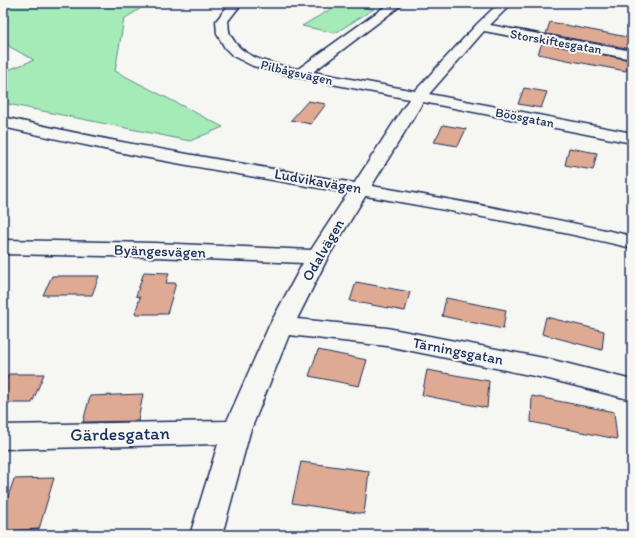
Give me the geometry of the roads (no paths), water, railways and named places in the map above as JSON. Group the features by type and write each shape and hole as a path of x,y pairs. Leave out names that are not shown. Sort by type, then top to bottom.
{"street":[{"name":"Pilbågsvägen","path":"236,3 222,21 223,36 236,51 253,62 301,74 418,97"},
{"path":"301,74 398,3"},
{"name":"Odalvägen","path":"206,535 236,432 281,326 317,257 418,97 481,27 506,3"},
{"name":"Storskiftesgatan","path":"481,27 632,55"},
{"name":"Böösgatan","path":"418,97 632,138"},
{"name":"Ludvikavägen","path":"3,122 157,154 360,188 572,227 632,242"},
{"name":"Byängesvägen","path":"3,246 155,250 317,257"},
{"name":"Tärningsgatan","path":"281,326 387,337 549,369 632,390"},
{"name":"Gärdesgatan","path":"3,437 236,432"}]}
